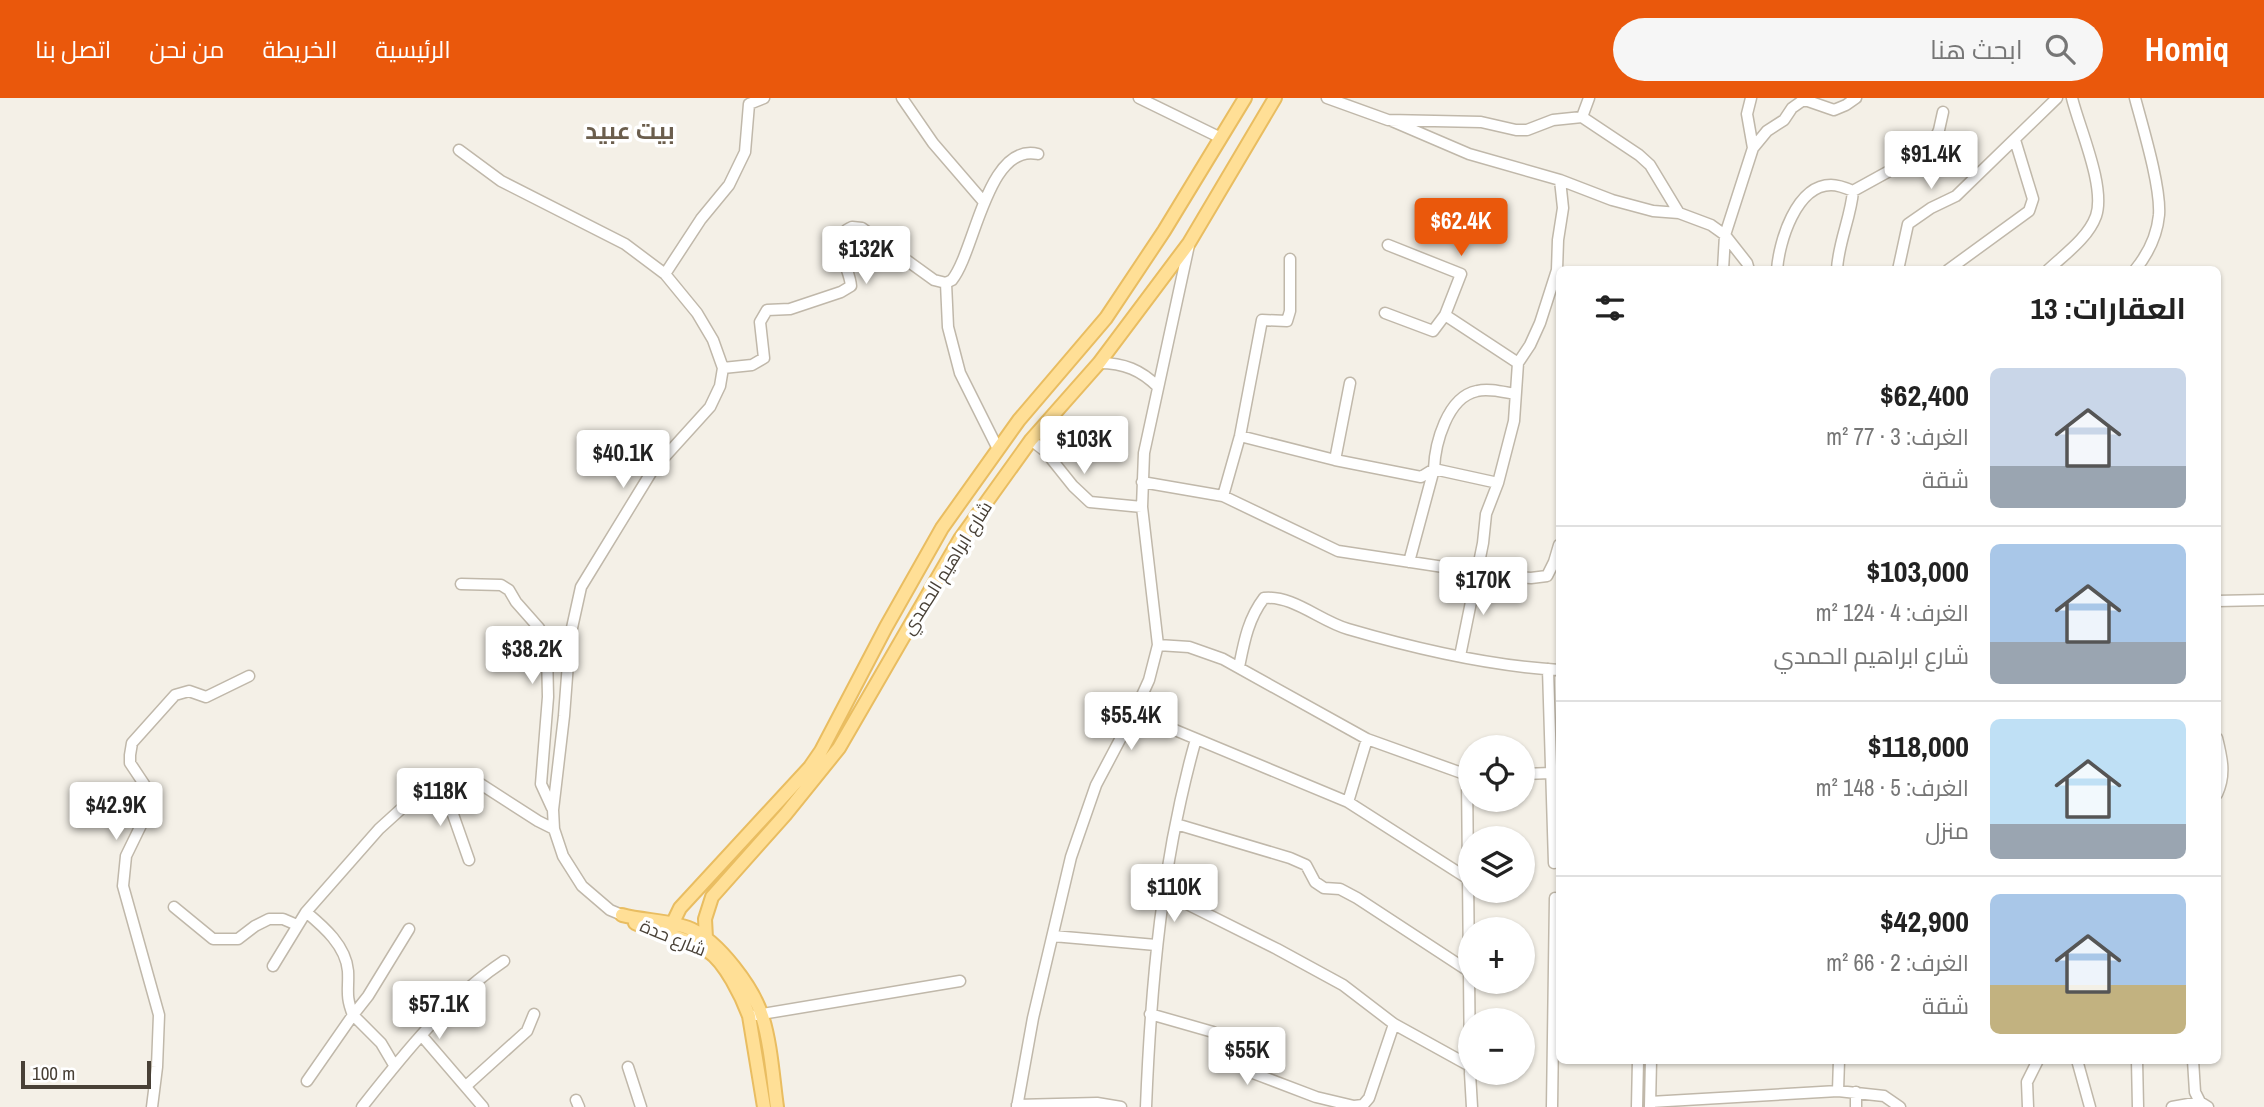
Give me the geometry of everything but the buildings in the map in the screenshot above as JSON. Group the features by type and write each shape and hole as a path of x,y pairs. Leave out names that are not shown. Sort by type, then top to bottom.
{"main road":[{"name":"شارع ابراهيم الحمدي","path":"670,929 680,908 810,768 942,528 1041,393 1106,318 1164,231 1245,98"},
{"name":"شارع ابراهيم الحمدي","path":"706,938 705,919 712,897 785,815 853,727 960,539 1031,440 1100,363 1189,243 1275,98"},
{"path":"1041,393 1059,410"},
{"path":"838,716 853,727"},
{"path":"774,804 785,815"},
{"path":"643,919 661,917 680,908"},
{"name":"شارع حدة","path":"622,915 670,929 716,957 755,1016 764,1107"},
{"name":"شارع حدة","path":"622,915 636,924 690,929 706,938 723,953 735,969 755,1016 777,1107"}],"street":[{"path":"665,274 734,174 745,152 750,101 764,98"},
{"path":"902,98 933,143 983,201"},
{"path":"1139,98 1158,102 1221,138"},
{"path":"1327,98 1469,154 1560,180 1633,206 1679,213 1711,225 1725,234 1748,266"},
{"path":"1582,117 1589,98"},
{"path":"1751,98 1747,114 1753,148"},
{"path":"1723,266 1725,234 1753,148 1767,131 1784,120 1792,108 1802,101 1834,110 1846,106 1856,98"},
{"path":"1899,266 1908,225 1931,208 1956,196 2057,98"},
{"path":"2052,266 2084,236 2096,215 2097,200 2092,162 2071,98"},
{"path":"2135,98 2154,178 2159,214 2150,248 2138,266"},
{"path":"1777,266 1787,224 1804,199 1829,185 1853,191 1902,164 1922,157 1931,148 1943,112"},
{"path":"1388,120 1481,122 1527,130 1553,120 1582,117 1650,165 1679,213"},
{"path":"1954,266 2029,212 2033,198 2015,140"},
{"path":"459,150 501,181 625,244 665,274 697,313 713,341 723,368 720,386 710,407 652,471 581,587 570,637 553,810 554,829 563,856 582,886 610,910 622,915"},
{"path":"723,368 752,365 764,358 760,322 767,310 790,309 848,290 851,286 840,246 846,229 856,226 862,228 934,281 946,283 956,277 974,234 983,201 1012,160 1028,152 1038,154"},
{"path":"1557,266 1563,208 1560,180"},
{"path":"1837,266 1853,191"},
{"path":"1121,1107 1097,1104 1017,1106 1033,1018 1071,856 1096,785 1149,680 1158,645 1142,507 1142,482 1149,426 1189,243"},
{"path":"1385,313 1433,331 1445,315 1461,274 1388,245"},
{"path":"1223,496 1240,436 1262,320 1287,321 1290,312 1290,259"},
{"path":"1460,656 1483,543 1486,514 1498,483 1514,421 1518,363 1540,323 1556,273"},
{"path":"946,283 948,327 960,373 998,449"},
{"path":"1445,315 1518,363"},
{"path":"1100,363 1113,363 1138,370 1158,387"},
{"path":"1335,460 1350,383"},
{"path":"1409,562 1434,469 1434,453 1447,416 1462,398 1476,391 1515,394"},
{"path":"1240,436 1335,460 1421,477 1434,469 1498,483"},
{"path":"1031,440 1045,451 1073,486 1090,502 1142,507"},
{"path":"1142,482 1223,496 1338,551 1531,578 1547,576 1556,555"},
{"path":"461,584 501,585 509,590 539,628 547,651 548,697 541,784 553,810"},
{"path":"1239,667 1249,623 1256,608 1264,598 1277,597 1346,629 1460,656 1554,670 1551,773 1554,863"},
{"path":"2221,601 2264,600"},
{"path":"1158,645 1189,647 1223,659 1367,739 1458,772"},
{"path":"152,1107 159,1015 123,886 126,856 144,819 148,799 146,787 130,763 132,743 175,695 189,691 206,697 248,676"},
{"path":"1134,713 1348,802 1458,872"},
{"path":"1146,1107 1150,1014 1163,892 1196,739"},
{"path":"1348,802 1367,739"},
{"path":"2221,752 2224,762 2221,785"},
{"path":"1535,774 1551,773"},
{"path":"273,966 306,912 379,829 426,790 464,778 480,783 554,829"},
{"path":"443,786 469,860"},
{"path":"1176,824 1306,865 1315,882 1324,888 1340,889 1357,898 1458,964"},
{"path":"1163,892 1278,948 1343,985 1394,1024 1458,1059"},
{"path":"1555,898 1556,930"},
{"path":"174,907 213,939 238,939 269,919 283,919 297,925"},
{"path":"306,912 327,930 340,948 348,968 346,998 353,1015 381,1043 394,1065"},
{"path":"307,1081 368,996 410,929"},
{"path":"1052,936 1156,945"},
{"path":"362,1107 394,1065 422,1036 471,986 504,961"},
{"path":"755,1016 960,981"},
{"path":"1552,1107 1556,991"},
{"path":"466,1086 527,1031 534,1014"},
{"path":"1150,1014 1213,1032 1253,1073 1316,1097 1354,1106 1363,1105 1369,1098 1394,1024"},
{"path":"422,1036 483,1107"},
{"path":"1637,1107 1638,1064"},
{"path":"1651,1064 1650,1105 1744,1095 1838,1091 1884,1096 1900,1107"},
{"path":"1838,1091 1839,1064"},
{"path":"2028,1107 2027,1082 2036,1064"},
{"path":"2078,1064 2091,1107"},
{"path":"2137,1064 2138,1107"},
{"path":"2193,1064 2195,1092 2204,1105"},
{"path":"628,1067 641,1107"},
{"path":"1471,1085 1472,1107"},
{"path":"1856,1092 1856,1107"},
{"path":"1744,1095 1744,1107"},
{"path":"2172,1107 2204,1105"}],"district":[{"name":"بيت عبيد","path":"630,131"}]}
